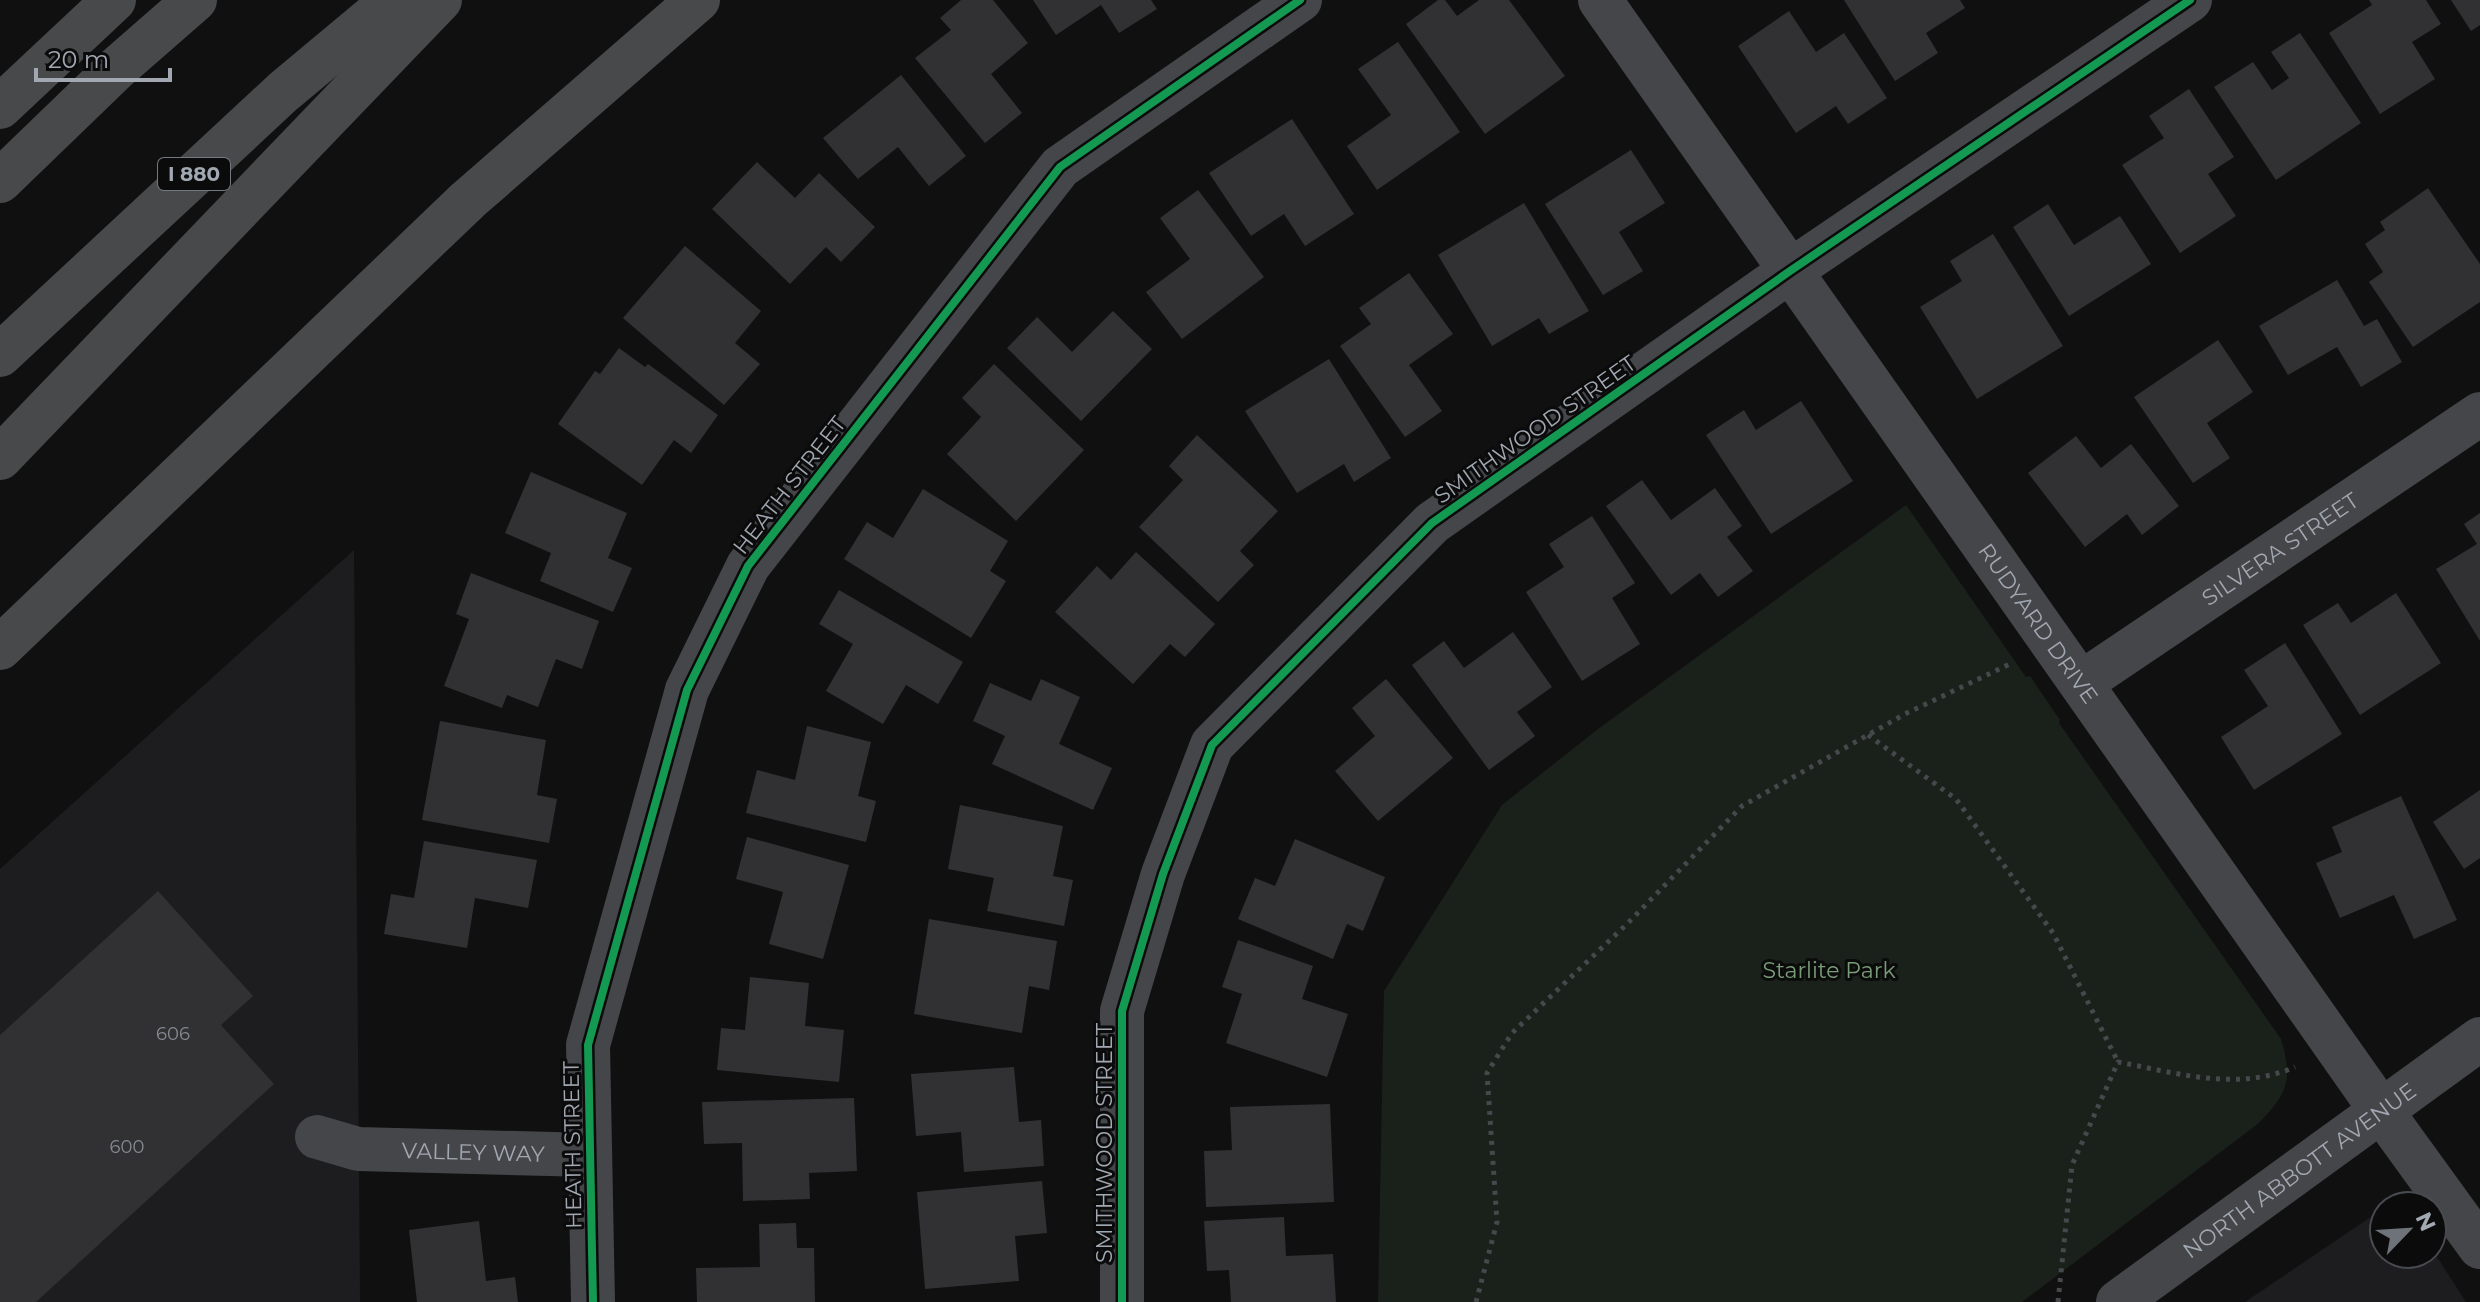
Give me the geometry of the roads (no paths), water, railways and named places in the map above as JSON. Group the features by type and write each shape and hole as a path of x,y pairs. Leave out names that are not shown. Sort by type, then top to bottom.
{"highway":[{"path":"0,107 114,0"},
{"path":"0,181 116,69 195,0"},
{"name":"I 880","path":"0,355 283,92 393,0"},
{"path":"0,458 440,0"},
{"path":"0,648 468,200 698,0"}],"street":[{"name":"HEATH STREET","path":"593,1302 588,1045 687,690 748,566 1060,167 1300,0"},
{"name":"RUDYARD DRIVE","path":"1600,0 2480,1247"},
{"name":"SMITHWOOD STREET","path":"1122,1302 1122,1011 1163,874 1212,745 1432,523 1790,271 2190,0"},
{"name":"SILVERA STREET","path":"2081,683 2480,414"},
{"name":"NORTH ABBOTT AVENUE","path":"2118,1302 2480,1039"},
{"name":"VALLEY WAY","path":"317,1137 358,1149 590,1155"}],"park label":[{"name":"Starlite Park","path":"1829,970"}]}
